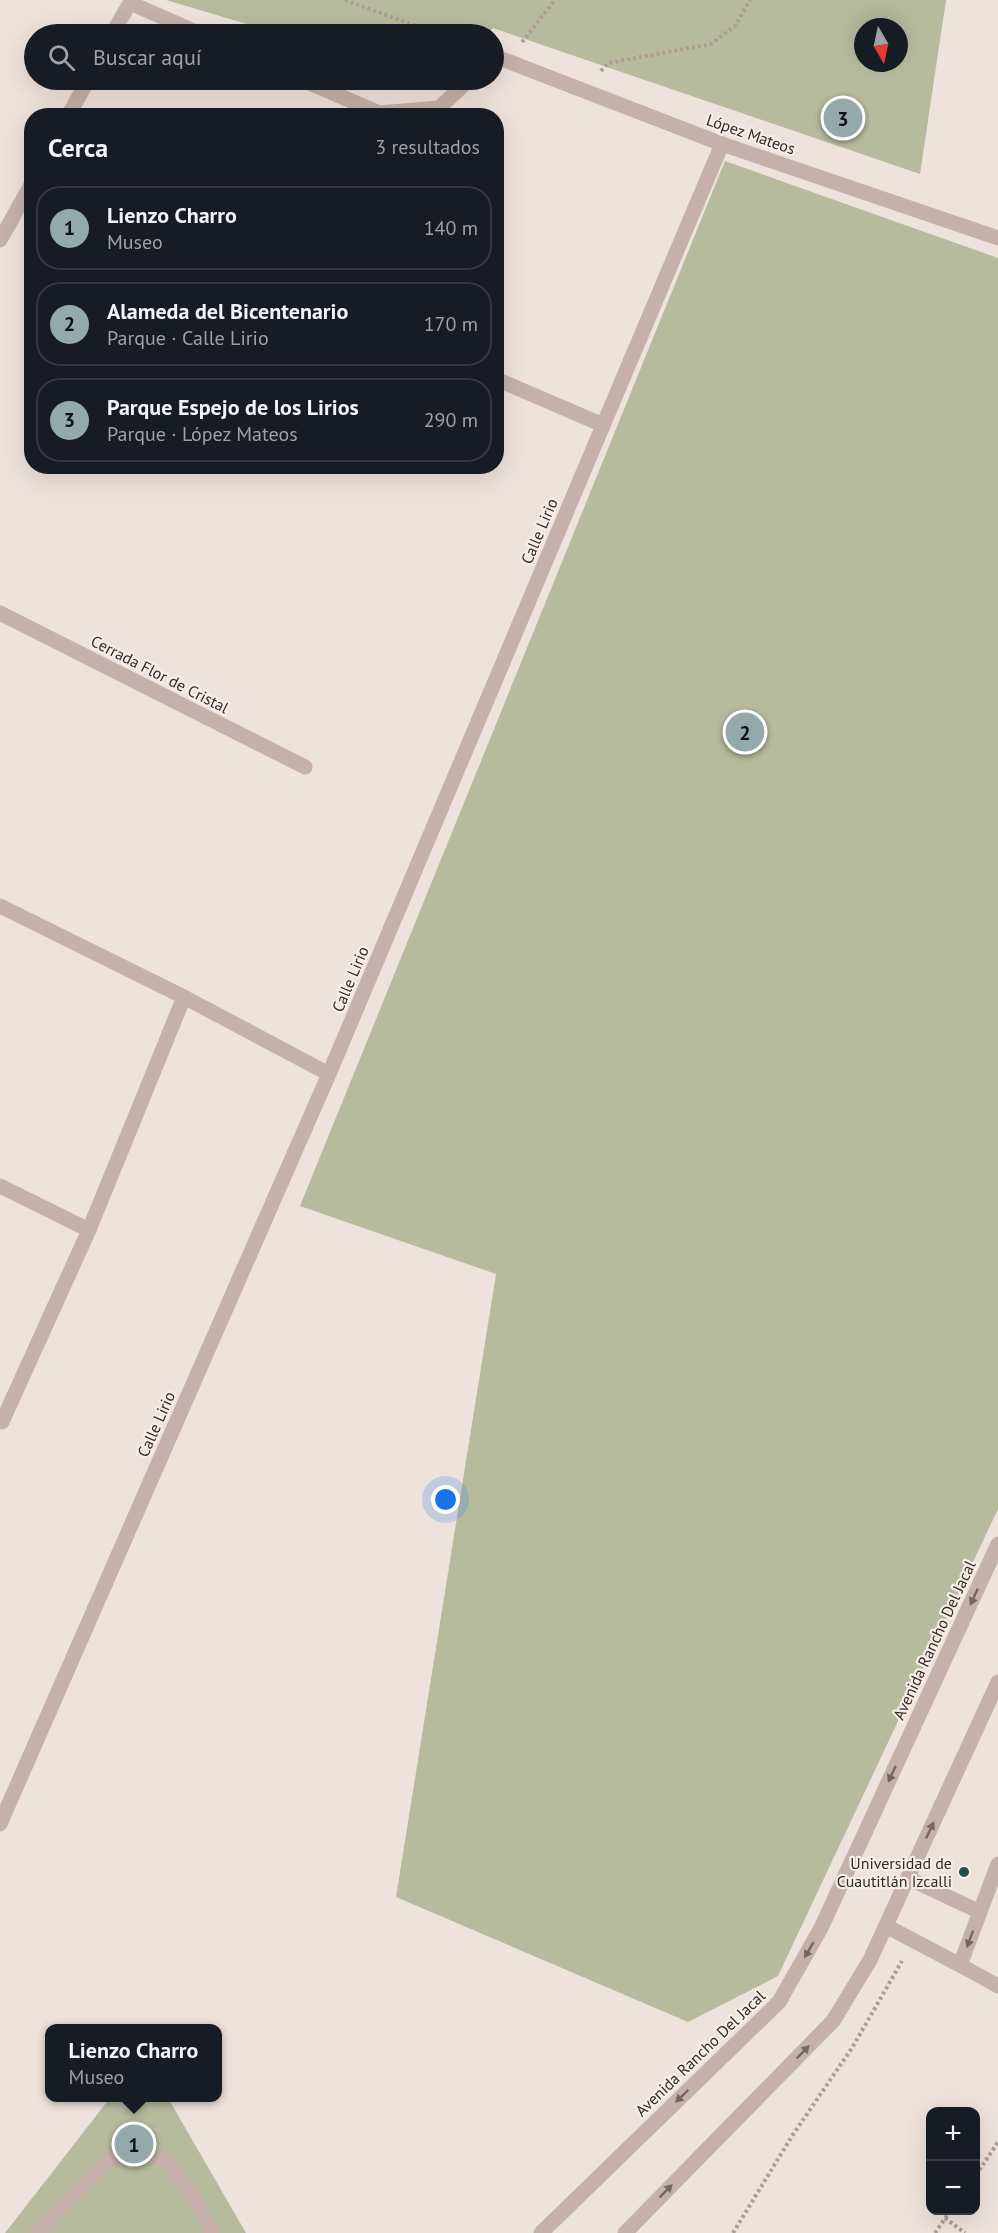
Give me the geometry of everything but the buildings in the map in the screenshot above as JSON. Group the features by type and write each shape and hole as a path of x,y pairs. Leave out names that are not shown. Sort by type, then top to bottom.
{"street":[{"path":"117,24 129,3 178,24"},
{"name":"López Mateos","path":"504,60 722,144 998,238"},
{"path":"72,108 82,90"},
{"path":"325,90 365,108"},
{"path":"439,108 458,90"},
{"name":"Calle Lirio","path":"0,1824 329,1074 722,144"},
{"path":"0,240 24,197"},
{"path":"504,382 603,425"},
{"name":"Cerrada Flor de Cristal","path":"0,613 305,767"},
{"path":"0,906 184,997 329,1074"},
{"path":"0,1421 2,1422 89,1230 184,997"},
{"path":"0,1186 89,1230"},
{"name":"Avenida Rancho Del Jacal","path":"541,2233 779,2002 821,1928 998,1544"},
{"path":"625,2233 833,2021 870,1960 998,1682"},
{"path":"960,1965 998,1864"},
{"path":"908,1878 980,1912"},
{"path":"886,1926 998,1986"},
{"path":"37,2233 110,2159 136,2153 164,2158 193,2196 212,2233"}],"path":[{"path":"345,0 411,24"},
{"path":"504,52 519,45 555,0"},
{"path":"582,91 608,63 711,44 735,26 750,0"},
{"path":"733,2233 792,2136 852,2048 915,1941"},
{"path":"980,2168 998,2142"},
{"path":"935,2233 948,2215"},
{"path":"945,2218 965,2233"}],"green space":[{"path":"166,0 946,0 920,174 504,32 504,24 246,24"},
{"path":"725,161 998,258 998,1509 778,1976 688,2022 396,1897 496,1274 300,1206"},
{"path":"107,2102 170,2102 246,2233 5,2233"}],"place":[{"name":"Parque Espejo de los Lirios","path":"843,118"},
{"name":"Alameda del Bicentenario","path":"745,732"},
{"name":"Universidad de Cuautitlán Izcalli","path":"964,1872"},
{"name":"Lienzo Charro","path":"134,2144"}]}
